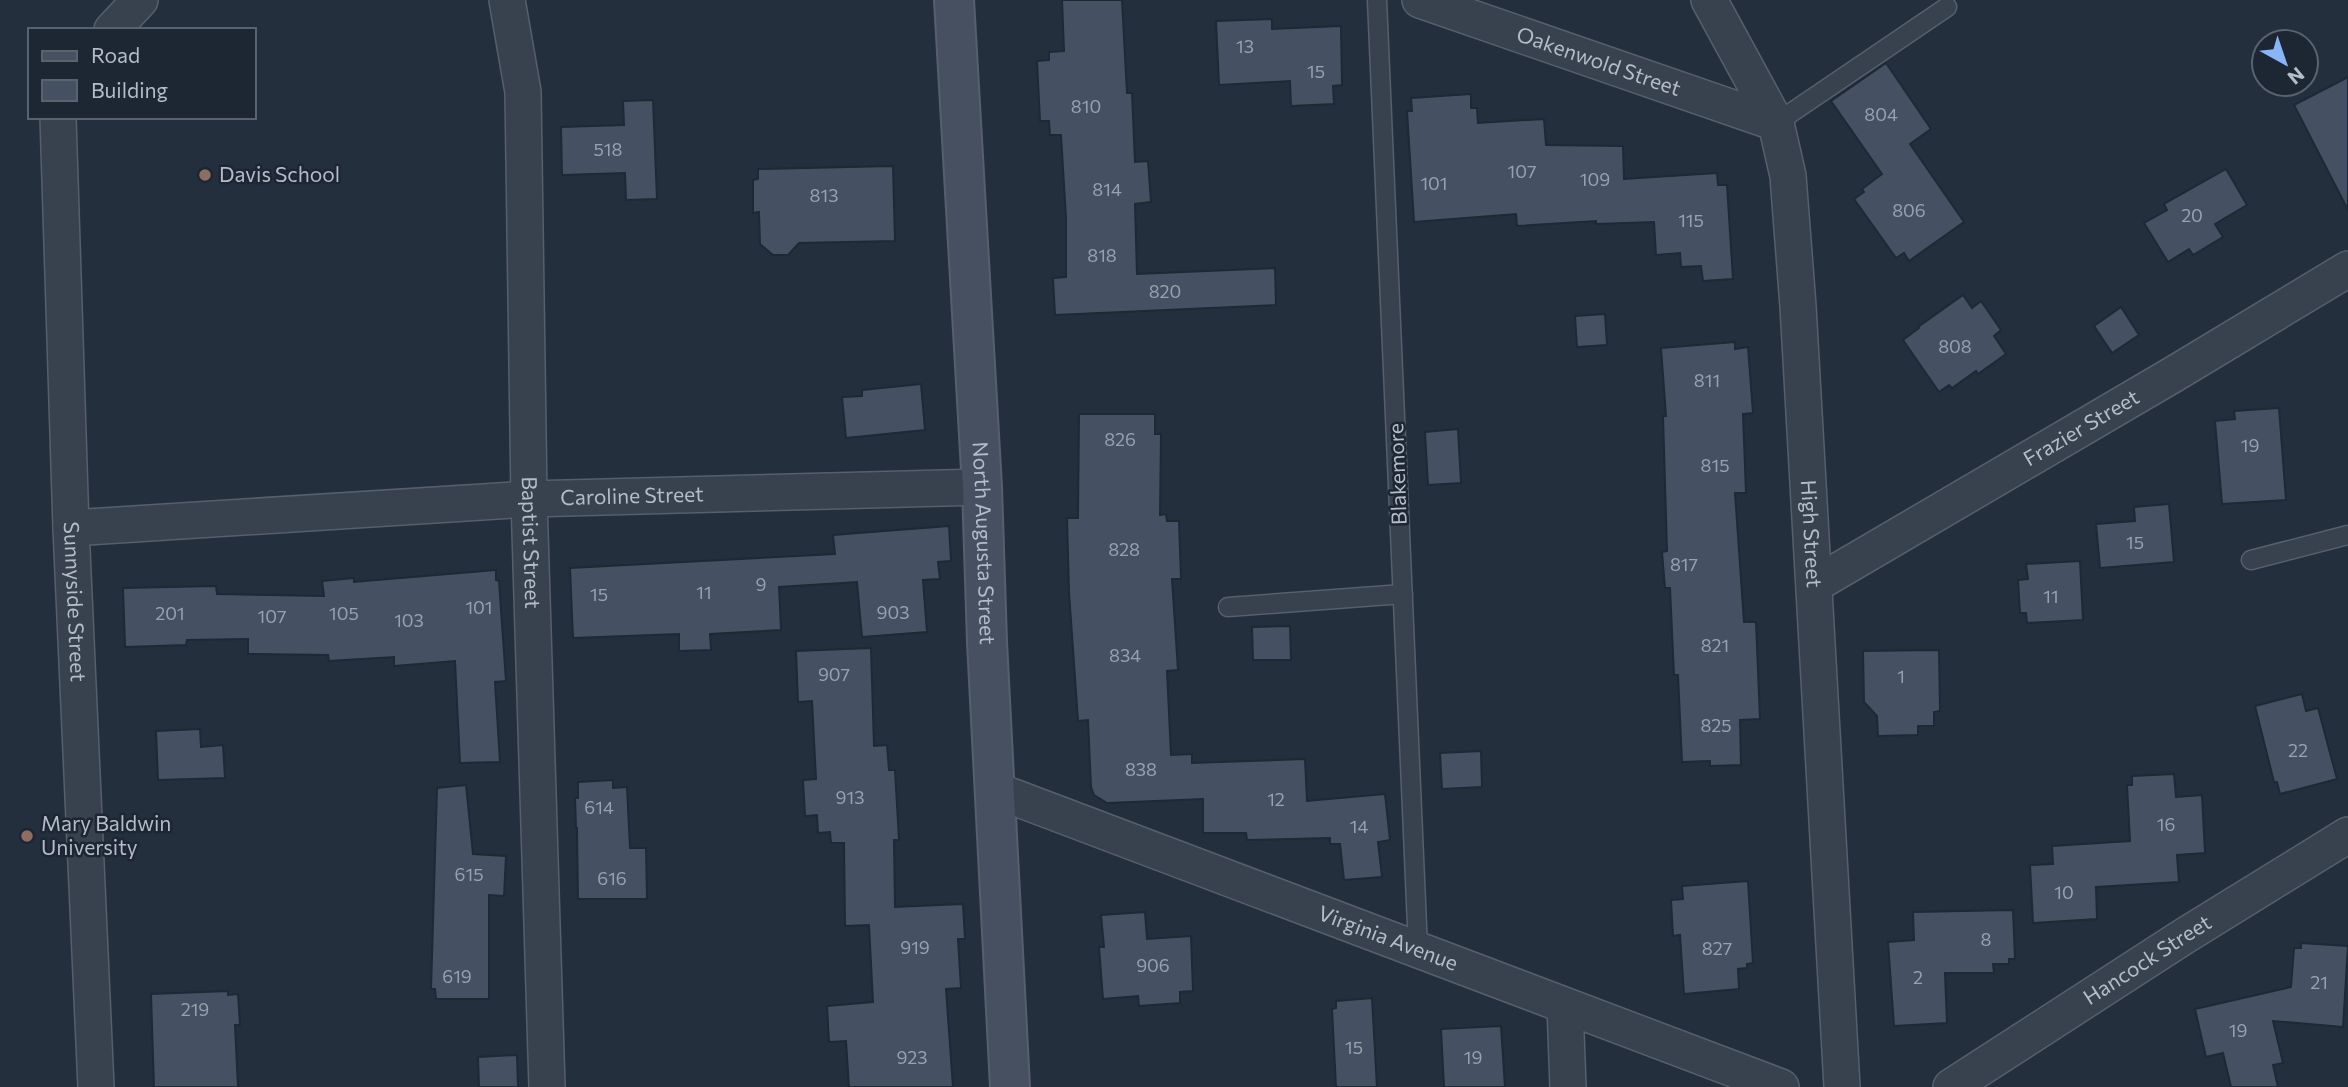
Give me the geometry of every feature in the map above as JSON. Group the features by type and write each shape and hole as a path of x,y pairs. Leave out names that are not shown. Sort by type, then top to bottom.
{"main road":[{"name":"North Augusta Street","path":"954,0 982,487 987,642 1010,1087"}],"street":[{"path":"114,28 140,0"},
{"name":"Baptist Street","path":"507,0 523,92 529,499 547,1087"},
{"name":"Oakenwold Street","path":"1420,0 1776,122"},
{"name":"High Street","path":"1709,0 1776,122 1788,176 1798,306 1842,1087"},
{"name":"Sunnyside Street","path":"58,119 71,528 96,1087"},
{"name":"Frazier Street","path":"1814,585 2348,269"},
{"name":"Caroline Street","path":"71,528 529,499 982,487"},
{"name":"Virginia Avenue","path":"995,790 1781,1087"},
{"name":"Hancock Street","path":"1951,1087 2186,935 2348,835"},
{"path":"1565,1006 1568,1087"}],"lane":[{"name":"Blakemore","path":"1377,0 1418,949"},
{"path":"1776,122 1947,7"},
{"path":"2250,559 2348,535"},
{"path":"1228,607 1403,594"}],"building":[{"path":"1062,0 1122,0 1127,93 1132,93 1135,162 1148,161 1151,202 1135,204 1137,274 1275,268 1276,305 1055,315 1053,278 1066,277 1061,135 1050,135 1049,121 1040,121 1037,61 1049,60 1049,52 1064,51"},
{"path":"1272,19 1272,29 1341,26 1342,85 1333,86 1334,104 1291,106 1290,81 1219,85 1216,21"},
{"path":"1886,63 1931,129 1910,144 1964,222 1909,261 1904,253 1896,258 1854,199 1864,192 1862,189 1882,174 1831,101"},
{"path":"2348,77 2348,210 2294,105 2308,98 2320,98 2320,92"},
{"path":"1471,94 1471,108 1477,108 1478,123 1544,119 1546,145 1623,146 1624,179 1717,173 1718,185 1727,185 1733,279 1703,281 1701,266 1681,267 1680,253 1656,255 1654,222 1596,224 1596,221 1517,226 1516,214 1414,222 1407,111 1412,111 1411,98"},
{"path":"653,100 657,199 626,200 625,173 562,175 561,127 624,125 623,101"},
{"path":"893,166 895,241 799,243 788,255 773,255 760,244 759,212 753,213 753,180 758,179 758,169"},
{"path":"2226,169 2247,205 2215,224 2223,237 2193,255 2189,249 2168,262 2144,223 2167,210 2164,204"},
{"path":"1963,295 1972,308 1981,301 2001,330 1994,336 2006,354 1978,374 1976,371 1952,388 1949,385 1939,392 1903,340"},
{"path":"2121,307 2139,335 2112,353 2094,326"},
{"path":"1605,314 1607,345 1577,347 1575,316"},
{"path":"1735,342 1735,349 1748,347 1753,413 1743,414 1746,493 1735,493 1744,622 1756,622 1760,719 1740,720 1741,765 1710,766 1710,761 1682,762 1670,588 1665,588 1662,552 1667,551 1663,416 1666,416 1661,348"},
{"path":"921,384 925,430 846,438 842,397 862,396 862,390"},
{"path":"2279,408 2286,500 2222,504 2215,421 2235,419 2234,411"},
{"path":"1079,414 1155,414 1155,434 1161,434 1160,515 1166,514 1167,521 1179,521 1181,579 1172,579 1178,670 1167,671 1171,755 1192,754 1192,763 1305,759 1307,801 1385,794 1390,840 1378,842 1382,877 1344,880 1340,844 1330,844 1330,838 1247,840 1246,833 1203,833 1203,799 1107,803 1094,795 1091,787 1088,720 1078,721 1069,592 1067,518 1078,518"},
{"path":"1458,429 1461,483 1428,485 1425,432"},
{"path":"2169,504 2174,562 2100,568 2096,524 2135,521 2134,507"},
{"path":"949,526 951,561 938,562 940,579 923,580 927,632 862,637 857,582 779,587 781,630 710,634 711,650 679,651 679,634 573,638 570,568 835,554 833,535"},
{"path":"2080,561 2083,620 2027,623 2026,613 2020,613 2018,580 2028,579 2026,564"},
{"path":"496,570 506,681 495,682 500,762 460,763 455,661 394,666 394,657 329,661 328,655 248,654 248,639 187,640 186,645 125,647 123,588 216,586 217,594 324,596 322,581 354,578 354,582"},
{"path":"1290,626 1291,660 1253,660 1252,627"},
{"path":"871,648 874,746 887,745 889,770 895,770 899,840 894,840 895,907 963,904 965,939 958,939 961,988 946,989 953,1087 849,1087 846,1041 829,1042 827,1006 873,1002 869,925 845,926 844,843 831,843 830,832 818,833 817,815 805,816 803,780 816,779 812,701 798,702 796,651"},
{"path":"1939,650 1940,711 1934,712 1934,726 1918,726 1918,735 1878,736 1877,716 1864,702 1863,651"},
{"path":"2302,694 2306,711 2318,708 2337,779 2280,794 2277,782 2274,782 2255,706"},
{"path":"200,729 201,747 223,745 225,778 158,780 156,731"},
{"path":"1481,751 1482,787 1442,789 1440,753"},
{"path":"2174,774 2176,797 2202,795 2205,853 2177,855 2179,882 2096,887 2097,919 2033,923 2030,865 2053,864 2052,846 2130,841 2127,785 2132,785 2132,776"},
{"path":"613,780 613,788 627,787 630,848 646,848 647,899 578,899 575,798 578,798 578,782"},
{"path":"466,785 473,854 506,856 504,896 489,895 489,999 436,999 435,989 431,989 437,788"},
{"path":"1748,881 1753,963 1747,964 1747,968 1738,969 1739,989 1684,994 1680,935 1673,936 1671,900 1683,899 1682,886"},
{"path":"2013,910 2015,959 2009,959 2009,964 1993,964 1994,973 1945,973 1947,1023 1894,1026 1888,942 1914,940 1913,912"},
{"path":"1145,912 1147,939 1191,936 1193,991 1180,992 1180,1003 1139,1006 1138,996 1103,999 1099,947 1104,947 1101,915"},
{"path":"2301,943 2348,946 2343,1027 2273,1021 2283,1063 2273,1065 2278,1087 2231,1087 2223,1053 2206,1057 2195,1009 2291,987 2294,948 2301,948"},
{"path":"228,991 228,995 238,994 240,1025 235,1025 238,1087 154,1087 151,994"},
{"path":"1372,998 1377,1087 1336,1087 1332,1009 1336,1008 1336,1001"},
{"path":"1501,1026 1505,1087 1444,1087 1441,1029"},
{"path":"517,1055 518,1087 479,1087 478,1057"}],"place":[{"name":"Davis School","path":"205,175"},
{"name":"Mary Baldwin University","path":"27,836"}]}
